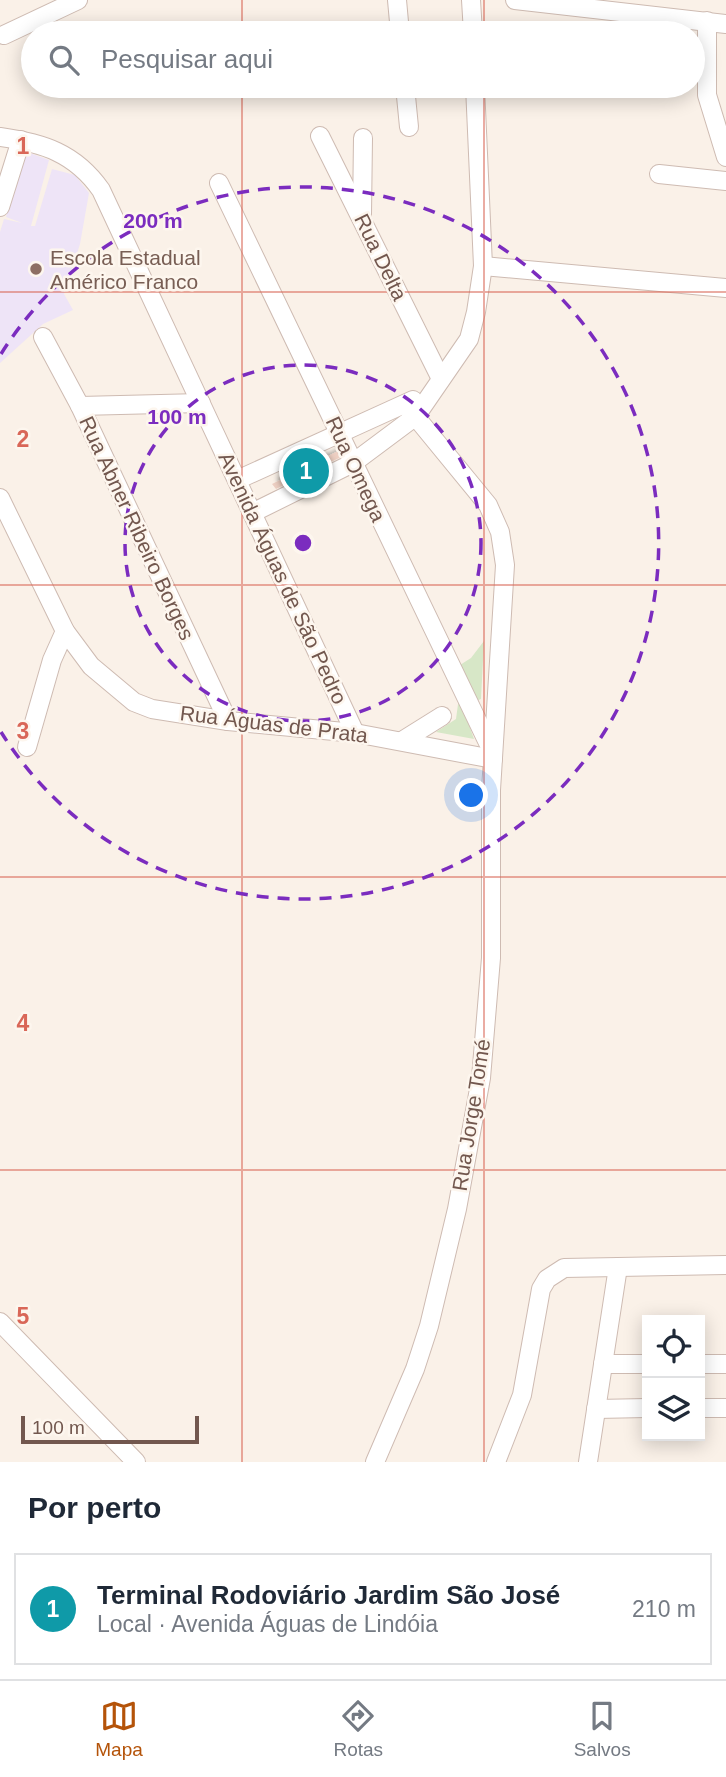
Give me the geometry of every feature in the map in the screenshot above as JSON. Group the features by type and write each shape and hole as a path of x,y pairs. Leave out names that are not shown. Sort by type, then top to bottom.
{"street":[{"path":"32,21 78,0"},
{"path":"471,0 472,21"},
{"path":"515,0 636,6 703,21"},
{"path":"401,21 403,2"},
{"path":"726,24 707,22 707,96 726,157"},
{"path":"2,35 21,26"},
{"path":"2,35 21,37"},
{"path":"406,98 409,127"},
{"path":"252,513 353,463 436,391 439,380 469,339 483,266 476,98"},
{"name":"Rua Delta","path":"320,136 439,380"},
{"name":"Avenida Águas de São Pedro","path":"0,137 57,149 90,173 101,190 355,733"},
{"path":"362,218 363,138"},
{"path":"0,207 21,140"},
{"path":"659,174 726,181"},
{"name":"Rua Omega","path":"219,183 493,756"},
{"path":"483,266 726,288"},
{"name":"Rua Abner Ribeiro Borges","path":"43,337 80,406 228,721"},
{"path":"80,406 201,403"},
{"path":"237,480 340,433 411,410"},
{"name":"Rua Jorge Tomé","path":"375,1462 415,1369 429,1326 457,1209 481,1078 491,958 493,756 505,565 500,532 478,489 411,410"},
{"name":"Rua Águas de Prata","path":"0,498 65,631 105,680 134,702 152,709 228,721 355,733 493,756"},
{"path":"27,747 52,660 65,631"},
{"path":"402,741 442,716"},
{"path":"496,1462 522,1395 541,1289 547,1279 564,1268 726,1265"},
{"path":"588,1462 618,1267"},
{"path":"0,1322 136,1462"},
{"path":"603,1364 642,1364"},
{"path":"705,1364 726,1364"},
{"path":"596,1409 642,1408"},
{"path":"705,1408 726,1408"}],"shaded area":[{"name":"Escola Estadual Américo Franco","path":"27,152 49,160 31,226 35,226 52,169 75,175 89,193 80,244 64,294 73,310 43,324 0,363 0,232 4,219 22,223 6,217 22,156"}],"green space":[{"path":"484,641 481,699 476,701 460,665 471,658"},
{"path":"459,697 474,739 436,732 456,719"}],"building":[{"path":"338,451 341,457 276,489 272,484"}],"place":[{"name":"Escola Estadual Américo Franco","path":"36,269"},
{"name":"Terminal Rodoviário Jardim São José","path":"306,471"}]}
